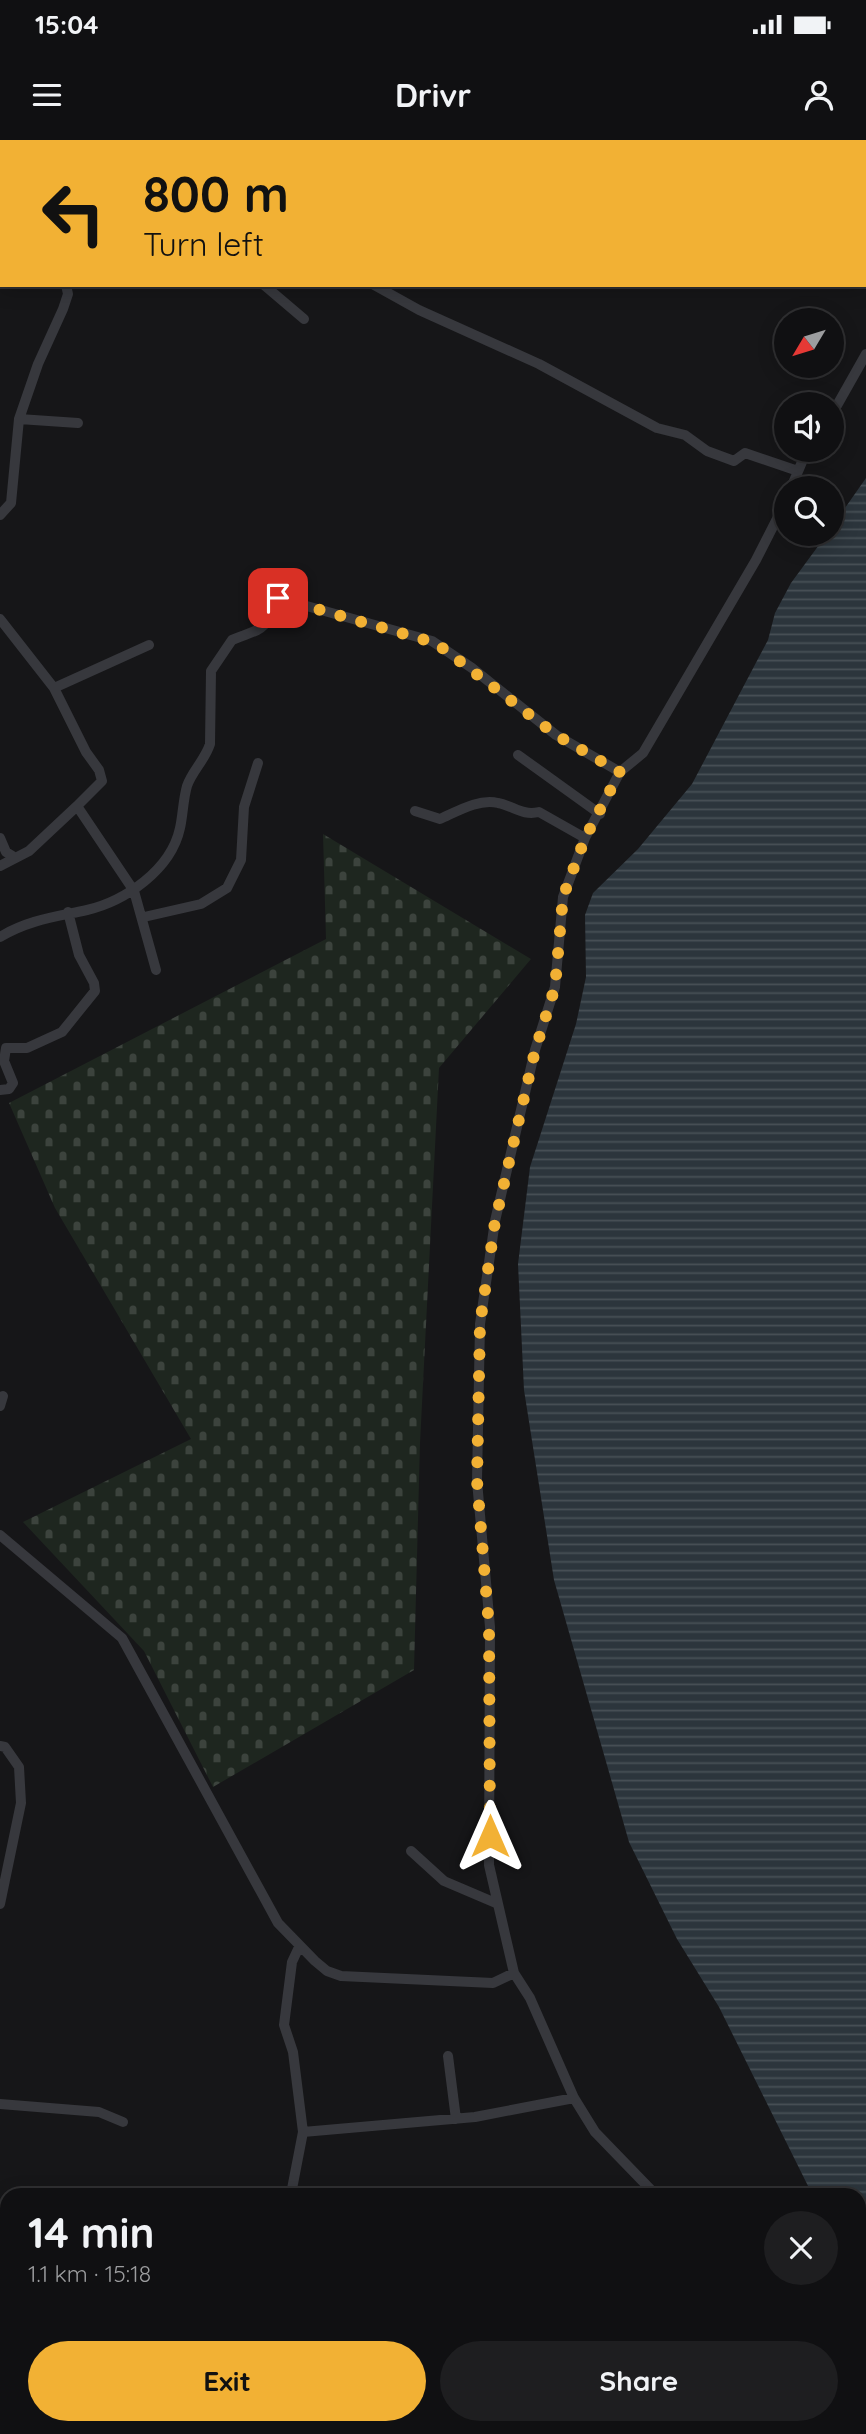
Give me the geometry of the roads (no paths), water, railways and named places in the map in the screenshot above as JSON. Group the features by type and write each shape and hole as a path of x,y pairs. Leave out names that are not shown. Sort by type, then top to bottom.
{"street":[{"path":"0,516 11,503 19,419 38,364 63,309 68,295 66,287"},
{"path":"266,287 304,319"},
{"path":"378,287 539,364 657,428 685,435 707,451 734,461 745,453 798,471"},
{"path":"844,393 866,354"},
{"path":"19,419 78,423"},
{"path":"796,476 802,462"},
{"path":"650,2188 595,2132 574,2098 530,1998 514,1973 489,1865 489,1627 477,1481 480,1324 495,1222 535,1051 555,987 563,897 585,838 620,772 643,753 774,525"},
{"path":"0,937 46,916 99,906 134,891 171,849 180,830 187,785 207,755 210,744 211,671 232,640 258,633 270,619 278,598 436,643 556,735 620,772"},
{"path":"0,619 54,688 86,752 102,775 102,781 29,851 0,866"},
{"path":"54,688 149,645"},
{"path":"518,755 600,814"},
{"path":"144,917 201,904 227,888 241,860 244,807 258,763"},
{"path":"415,811 440,819 471,806 495,802 527,815 539,812 585,838"},
{"path":"77,806 134,891 144,917 156,970"},
{"path":"0,828 0,837 6,852 14,857"},
{"path":"0,1090 9,1090 13,1083 4,1061 6,1048 27,1048 62,1032 94,991 94,983 79,955 68,912"},
{"path":"0,1535 122,1638 273,1914 299,1947 327,1971 359,1978 493,1983 514,1973"},
{"path":"0,1746 5,1747 19,1767 21,1803 0,1904"},
{"path":"411,1851 444,1881 498,1904"},
{"path":"292,2188 303,2132 293,2052 284,2025 292,1962 299,1947"},
{"path":"448,2056 456,2119"},
{"path":"303,2132 456,2119 574,2098"},
{"path":"0,2104 99,2112 123,2122"}]}
